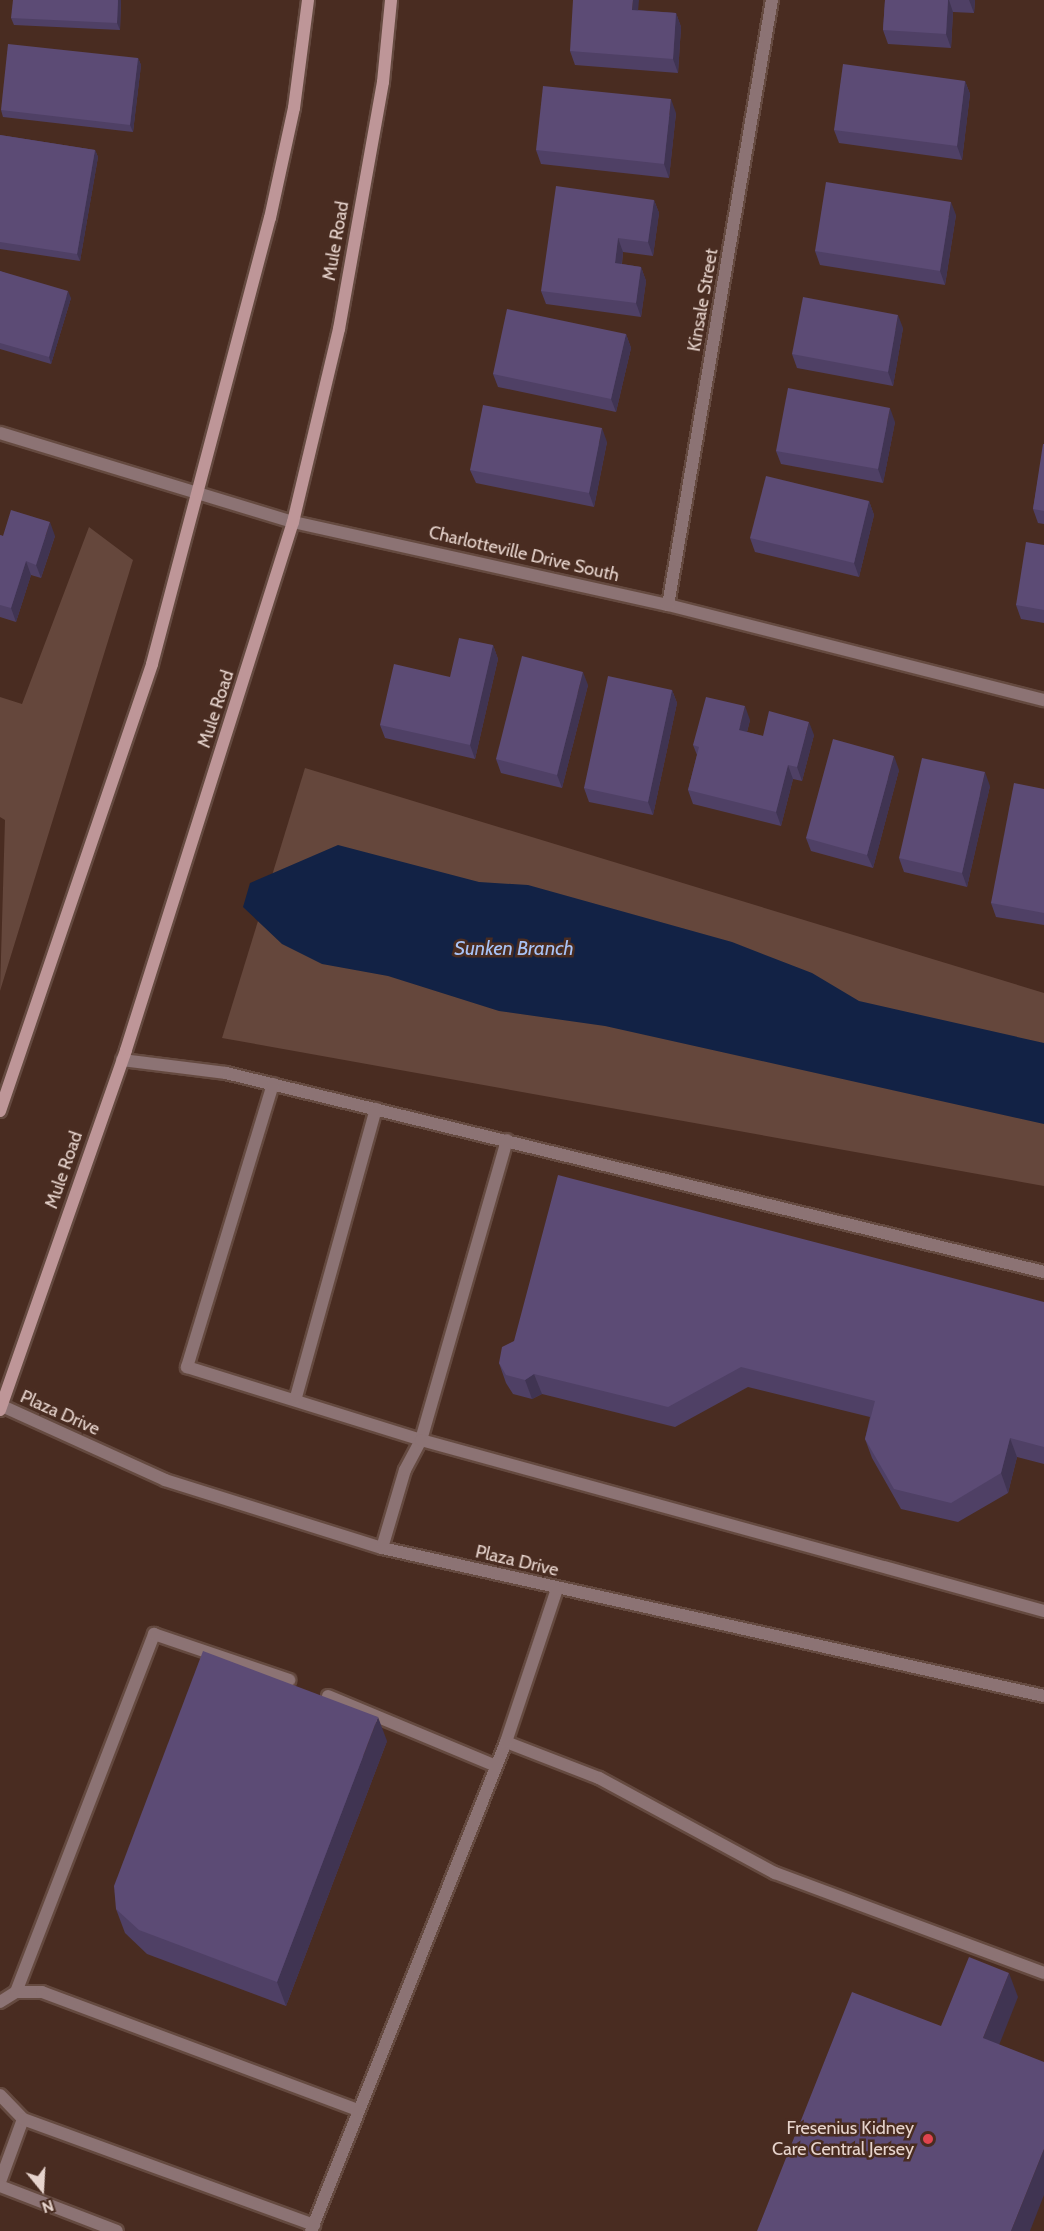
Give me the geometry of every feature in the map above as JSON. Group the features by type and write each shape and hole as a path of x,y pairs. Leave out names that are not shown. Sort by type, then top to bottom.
{"main road":[{"path":"0,1111 152,664 270,218 294,108 308,0"},
{"name":"Mule Road","path":"0,1407 122,1060 293,522 339,329 383,82 391,0"}],"street":[{"name":"Kinsale Street","path":"668,605 772,0"},
{"name":"Charlotteville Drive South","path":"0,434 198,490 293,522 668,605 1044,700"},
{"path":"122,1060 273,1084 1044,1272"},
{"path":"273,1084 187,1367 296,1397 422,1440 1044,1611"},
{"path":"296,1397 376,1108"},
{"path":"382,1548 405,1470 422,1440 507,1140"},
{"name":"Plaza Drive","path":"0,1407 165,1480 382,1548 557,1589 1044,1696"},
{"path":"0,2095 23,2119 313,2228 357,2110 506,1742 557,1589"},
{"path":"16,1992 154,1635 289,1680"},
{"path":"328,1696 496,1766"},
{"path":"506,1742 599,1778 775,1873 1044,1973"},
{"path":"0,2002 16,1992 42,1992 357,2110"},
{"path":"23,2119 0,2184 117,2231"}],"shaded area":[{"path":"89,527 133,560 0,991 5,820 0,817 0,697 22,704"},
{"path":"305,768 1044,993 1044,1186 222,1038"}],"water":[{"name":"Sunken Branch","path":"338,845 479,882 528,885 732,942 812,973 859,1001 1044,1043 1044,1124 605,1026 499,1011 388,976 322,964 282,944 243,907 250,883"}],"building":[{"path":"13,0 118,0 117,23 11,18"},
{"path":"573,0 633,0 632,10 676,13 673,59 570,51"},
{"path":"885,0 948,0 946,34 883,30"},
{"path":"8,44 138,58 130,125 1,110"},
{"path":"843,64 965,81 957,146 834,130"},
{"path":"543,86 671,99 664,164 536,150"},
{"path":"0,135 95,150 77,254 0,242"},
{"path":"826,182 951,202 940,271 815,251"},
{"path":"556,186 654,200 648,242 618,238 615,263 641,267 636,303 541,291"},
{"path":"0,271 68,291 49,357 0,343"},
{"path":"803,297 898,315 888,372 792,354"},
{"path":"507,309 626,334 611,399 493,374"},
{"path":"788,388 890,408 878,469 776,451"},
{"path":"483,405 602,428 589,493 470,470"},
{"path":"1044,444 1044,511 1033,509"},
{"path":"766,476 869,501 854,563 750,538"},
{"path":"11,510 50,522 36,565 26,561 11,608 0,605 0,535 3,536"},
{"path":"1026,542 1044,545 1044,610 1016,605"},
{"path":"459,638 493,645 470,745 380,725 394,664 450,677"},
{"path":"522,656 583,672 557,775 496,759"},
{"path":"608,676 672,690 648,802 584,788"},
{"path":"706,697 745,706 739,730 763,736 769,711 809,722 797,767 788,765 776,812 688,790 699,747 693,745"},
{"path":"833,739 894,756 867,855 806,838"},
{"path":"922,758 985,772 962,873 899,858"},
{"path":"1014,783 1044,789 1044,913 991,903"},
{"path":"558,1175 1044,1302 1044,1447 1010,1438 1001,1473 951,1503 894,1489 865,1439 875,1401 741,1367 668,1407 534,1374 525,1380 506,1375 499,1363 502,1347 514,1341"},
{"path":"203,1651 378,1717 277,1982 139,1930 116,1909 114,1886"},
{"name":"Fresenius Kidney Care Central Jersey","path":"969,1957 1009,1973 983,2038 1044,2062 1044,2149 1011,2231 757,2231 852,1992 941,2026"}],"place":[{"name":"Fresenius Kidney Care Central Jersey","path":"928,2139"}]}
